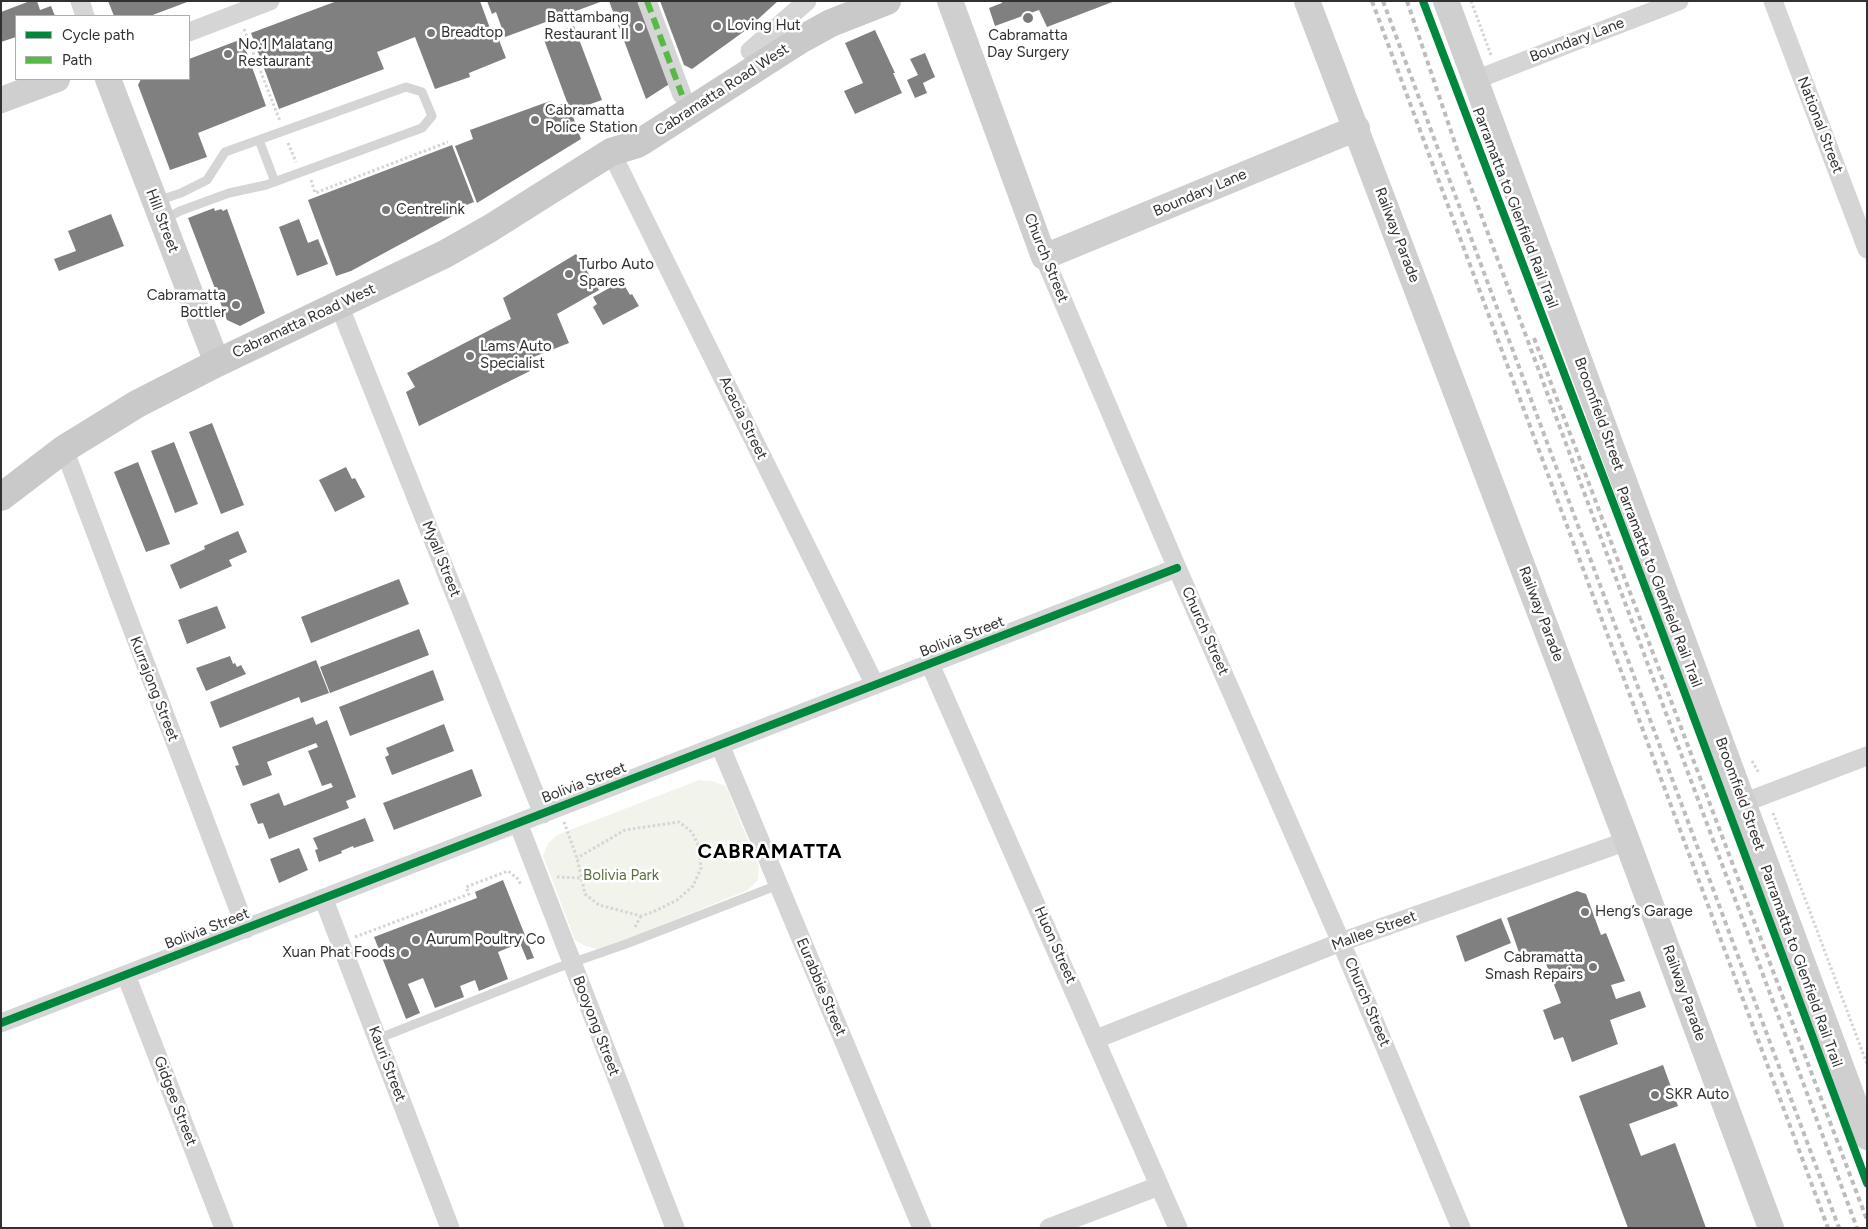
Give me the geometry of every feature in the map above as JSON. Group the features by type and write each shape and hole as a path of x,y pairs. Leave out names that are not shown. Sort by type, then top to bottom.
{"main road":[{"name":"Cabramatta Road West","path":"611,152 629,130 797,20 834,1"},
{"name":"Cabramatta Road West","path":"1,497 64,449 137,404 216,363 445,254 489,229 611,152 644,140 774,55 831,23 887,1"}],"street":[{"path":"80,1 85,15"},
{"path":"190,32 270,1"},
{"path":"648,1 682,95"},
{"name":"Cabramatta Road West","path":"750,51 807,1"},
{"name":"Church Street","path":"950,1 1044,258 1341,942 1461,1228"},
{"name":"Railway Parade","path":"1307,1 1627,841 1771,1228"},
{"name":"Broomfield Street","path":"1446,1 1867,1137"},
{"name":"Boundary Lane","path":"1475,80 1679,1"},
{"name":"National Street","path":"1773,1 1867,249"},
{"path":"1,100 54,80"},
{"name":"Hill Street","path":"108,80 216,363"},
{"name":"Boundary Lane","path":"1044,258 1356,128"},
{"name":"Acacia Street","path":"611,152 875,685"},
{"name":"Myall Street","path":"339,305 551,811"},
{"name":"Kurrajong Street","path":"64,449 246,929"},
{"name":"Bolivia Street","path":"1,1023 324,900 1178,568"},
{"name":"Huon Street","path":"930,664 1178,1228"},
{"name":"Eurabbie Street","path":"720,745 922,1228"},
{"path":"1743,802 1867,756"},
{"name":"Booyong Street","path":"518,823 675,1228"},
{"name":"Mallee Street","path":"1096,1039 1341,942 1627,841"},
{"name":"Kauri Street","path":"324,900 450,1228"},
{"name":"Gidgee Street","path":"126,975 224,1228"},
{"path":"1049,1228 1159,1186"}],"lane":[{"path":"406,87 422,92 432,116 422,128 275,182 229,193 180,211 158,211 182,193 207,180 225,152 406,87"},
{"path":"259,140 275,182"},
{"path":"377,1039 572,962 778,885"}],"path":[{"path":"1471,1 1492,55"},
{"path":"244,28 276,112"},
{"path":"288,142 297,164"},
{"path":"310,179 316,192 448,142"},
{"path":"551,811 577,858 585,894 599,905 640,916 677,900 693,886 701,868 699,847 692,832 679,822 625,830 577,858"},
{"path":"1773,813 1867,1064"},
{"path":"340,943 469,894 466,887 508,871 518,879 524,892"}],"green space":[{"name":"Bolivia Park","path":"699,780 712,781 726,786 759,867 758,880 748,890 601,950 585,946 575,940 543,856 548,843 557,835"}],"building":[{"path":"30,1 37,1 40,10 51,6 55,15 15,15 15,37 1,42 1,12"},
{"path":"108,1 190,1 153,15 114,15"},
{"path":"337,1 480,1 495,42 499,40 506,58 469,73 470,77 435,89 415,37 377,52 384,69 279,109 251,33"},
{"path":"487,1 603,1 505,37 496,12 492,14"},
{"path":"609,1 643,1 671,83 646,99"},
{"path":"660,1 778,1 746,30 692,69 684,65"},
{"path":"1002,1 1115,1 1047,27 1039,10 995,26 989,8 1002,3"},
{"name":"Cabramatta Police Station","path":"574,26 602,100 571,111 581,139 477,203 455,146 473,139 470,130 550,101 552,108 567,102 543,37"},
{"path":"875,30 902,93 855,114 844,91 863,83 845,43"},
{"path":"242,39 266,106 198,133 207,157 170,170 138,85 140,80 190,80 190,59"},
{"path":"925,53 935,77 923,83 927,93 915,98 907,80 918,75 910,59"},
{"name":"Centrelink","path":"452,145 474,202 459,208 460,212 351,271 336,276 308,200"},
{"path":"214,208 215,211 227,209 265,313 240,326 227,320 188,218"},
{"path":"111,214 124,246 59,271 54,259 76,251 68,231"},
{"path":"299,219 308,243 318,239 328,264 297,276 279,227"},
{"path":"576,254 599,290 557,314 569,343 526,360 530,371 419,426 406,392 415,387 407,373 511,319 503,298"},
{"path":"622,281 639,306 603,325 593,307 597,304 593,297"},
{"path":"212,423 244,505 221,514 189,432"},
{"path":"174,442 198,504 175,513 151,451"},
{"path":"138,462 170,544 146,552 114,472"},
{"path":"346,467 352,479 355,478 365,497 335,512 319,480"},
{"path":"238,531 247,552 229,560 232,566 180,589 170,565 205,549 204,546"},
{"path":"399,579 409,604 311,643 301,617"},
{"path":"217,606 226,628 187,644 178,620"},
{"path":"419,629 429,655 330,693 320,667"},
{"path":"230,656 233,664 235,663 237,667 241,665 246,674 206,691 196,668"},
{"path":"316,660 329,693 301,703 299,697 220,728 210,702"},
{"path":"433,670 444,700 350,736 339,707"},
{"path":"313,717 316,725 327,720 356,797 346,801 349,808 269,839 263,823 258,824 250,804 279,793 284,806 333,787 331,783 322,786 308,751 318,747 316,743 267,762 272,775 243,786 235,766 239,765 232,747"},
{"path":"444,724 454,751 392,775 385,757 389,755 386,748"},
{"path":"472,769 482,796 394,830 383,803"},
{"path":"365,818 374,841 354,848 353,846 341,851 342,853 319,862 315,850 318,849 313,838"},
{"path":"299,848 308,870 279,883 270,859"},
{"path":"503,880 534,958 527,960 520,943 498,952 508,979 479,991 475,980 460,986 464,997 435,1008 423,978 408,984 420,1013 406,1019 374,937 477,898 475,892"},
{"path":"1577,891 1586,894 1601,935 1606,933 1625,981 1611,985 1616,999 1640,991 1646,1007 1610,1020 1618,1044 1572,1062 1563,1037 1554,1040 1543,1010 1561,1003 1543,956 1523,964 1507,918"},
{"path":"1501,918 1511,943 1465,962 1456,936"},
{"path":"1663,1065 1678,1106 1629,1124 1641,1156 1675,1143 1706,1228 1628,1228 1579,1096"}],"railway":[{"path":"1372,1 1828,1228"},
{"path":"1383,1 1839,1228"},
{"path":"1407,1 1460,158 1857,1228"},
{"path":"1534,338 1867,1220"}],"marked path":[{"path":"647,1 682,95"}],"cycle path":[{"name":"Parramatta to Glenfield Rail Trail","path":"1423,1 1658,621 1867,1183"},
{"path":"1,1023 1177,568"}],"place":[{"name":"Cabramatta Day Surgery","path":"1028,18"},
{"name":"Loving Hut","path":"717,26"},
{"name":"Battambang Restaurant II","path":"639,27"},
{"name":"Breadtop","path":"431,33"},
{"name":"No.1 Malatang Restaurant","path":"228,54"},
{"name":"Cabramatta Police Station","path":"535,120"},
{"name":"Centrelink","path":"386,210"},
{"name":"Turbo Auto Spares","path":"569,274"},
{"name":"Cabramatta Bottler","path":"236,305"},
{"name":"Lams Auto Specialist","path":"470,356"},
{"name":"Heng’s Garage","path":"1585,912"},
{"name":"Aurum Poultry Co","path":"416,940"},
{"name":"Xuan Phat Foods","path":"405,953"},
{"name":"Cabramatta Smash Repairs","path":"1593,967"},
{"name":"SKR Auto","path":"1655,1095"}],"district":[{"name":"CABRAMATTA","path":"770,852"}]}
